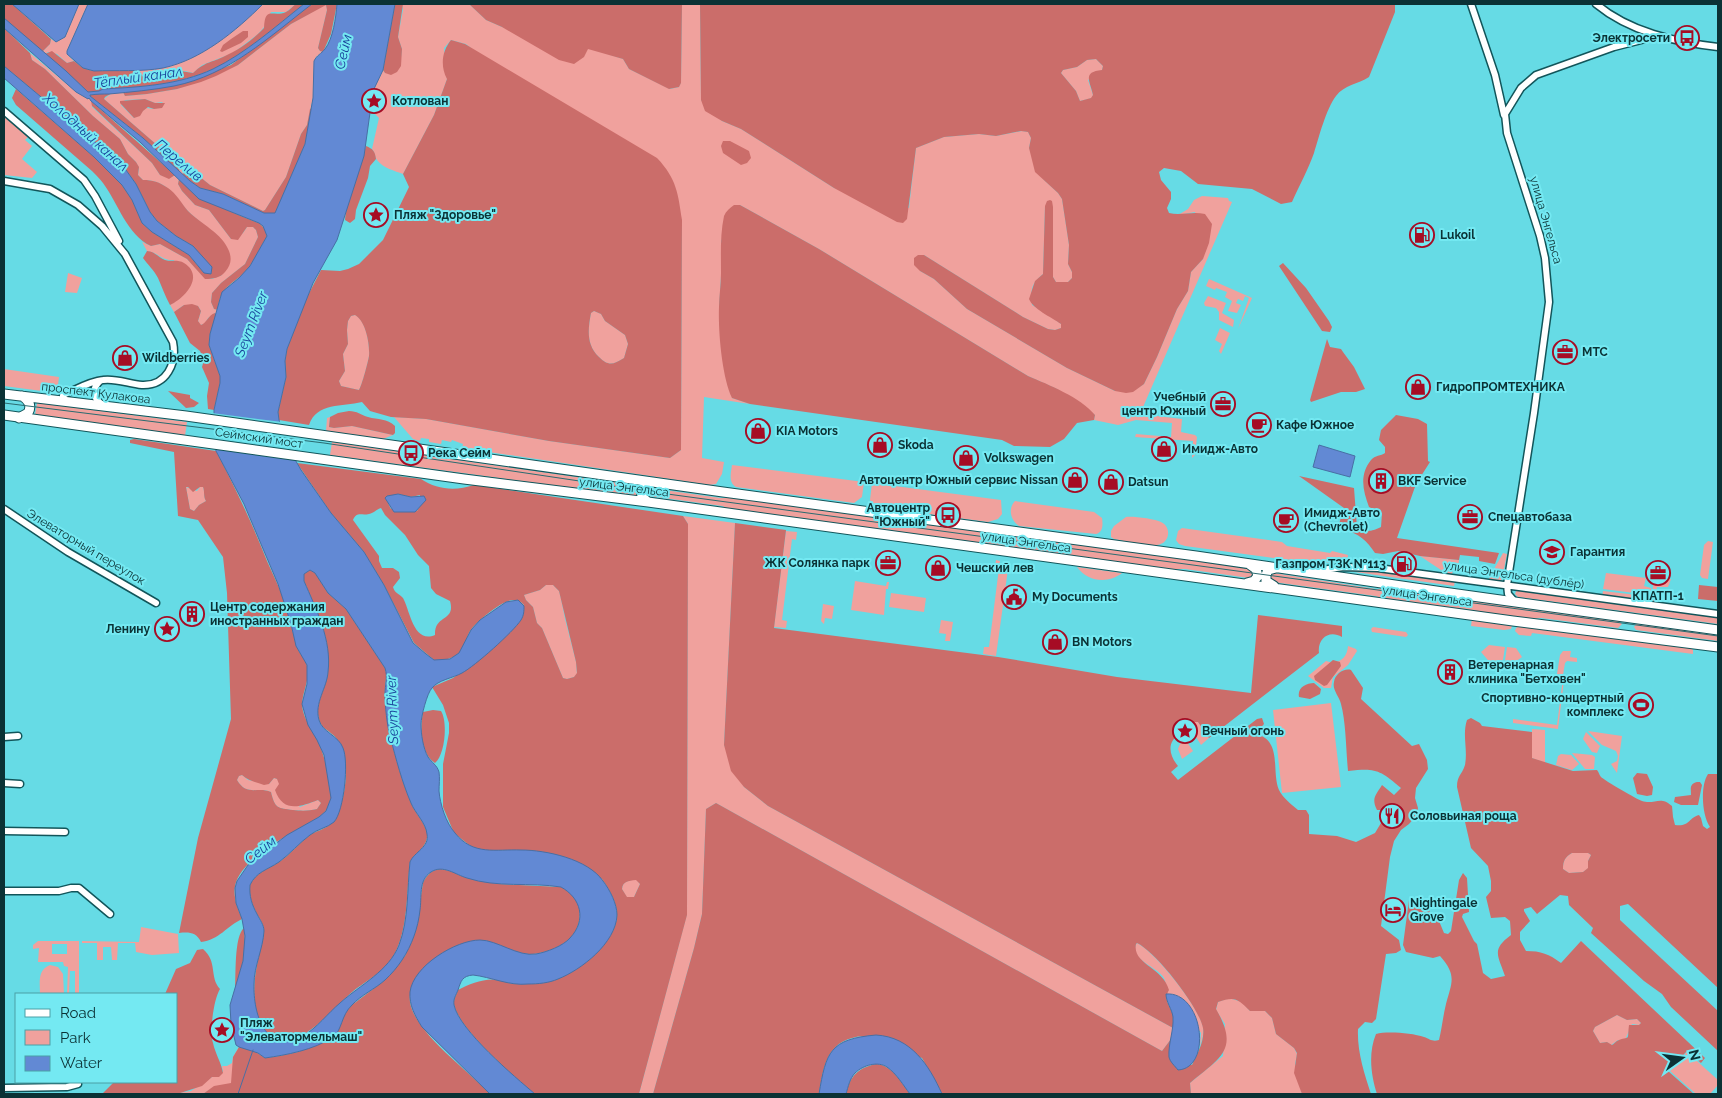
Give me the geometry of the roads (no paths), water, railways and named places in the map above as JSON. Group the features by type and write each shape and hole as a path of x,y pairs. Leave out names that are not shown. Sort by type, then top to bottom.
{"main road":[{"name":"проспект Кулакова","path":"4,394 63,398 106,406 186,416"},
{"path":"4,416 19,418 28,413 30,407 28,400 22,396"},
{"name":"Сеймский мост","path":"186,416 325,436"},
{"name":"Сеймский мост","path":"19,418 330,460"},
{"name":"улица Энгельса","path":"325,436 1243,562 1718,630"},
{"name":"улица Энгельса","path":"330,460 1718,647"},
{"path":"648,502 642,497 642,490 645,484 652,482"},
{"path":"1242,583 1254,582 1258,576 1254,566 1243,562"},
{"path":"1281,588 1269,584 1266,581 1266,575 1268,570 1284,568"},
{"path":"1624,635 1627,617"}],"street":[{"name":"улица Энгельса","path":"1471,4 1495,74 1505,119 1506,133 1540,236 1548,277 1549,302 1534,413 1506,586"},
{"path":"1596,4 1633,26 1657,36 1718,47"},
{"path":"1633,26 1637,32 1634,41"},
{"path":"1505,119 1506,111 1514,98 1525,84 1536,76 1634,41 1657,36"},
{"path":"4,111 84,180 95,196 173,342 174,362 169,371 153,383 143,385 101,380 63,398"},
{"path":"4,181 50,188 90,215 102,226 125,254"},
{"path":"101,380 96,384 94,394 98,401 106,406"},
{"name":"Элеваторный переулок","path":"4,509 68,552 156,603"},
{"name":"улица Энгельса (дублёр)","path":"1306,572 1344,567 1378,568 1718,614"},
{"path":"1506,586 1508,594 1515,602"},
{"path":"4,736 18,736"},
{"path":"4,783 20,784"},
{"path":"4,832 65,832"},
{"path":"4,891 59,891 78,888 110,914"},
{"path":"4,1088 67,1087 78,1084"}],"water":[{"path":"12,4 79,4 65,37 56,42"},
{"path":"88,4 263,4 230,34 204,51 177,64 146,70 94,71 83,68 67,54"},
{"path":"304,4 312,4 264,42 213,73 194,81 158,89 90,96 143,138 200,188 223,194 264,213 275,213 305,144 313,98 314,61 328,45 335,21 337,4 395,4 383,70 373,91 364,156 337,240 313,283 287,349 285,361 286,377 278,412 279,420 289,449 301,470 331,513 364,552 384,585 413,643 426,654 434,660 450,659 459,653 471,630 480,620 506,602 518,600 524,606 521,620 493,648 468,669 438,683 432,688 422,716 421,732 426,753 439,772 439,791 444,813 452,829 462,840 469,845 485,850 531,850 566,857 577,862 596,873 606,885 617,911 611,936 604,945 587,962 567,975 547,982 521,984 507,983 473,975 464,978 460,984 454,999 454,1005 466,1027 489,1052 535,1094 490,1094 422,1027 413,1010 410,992 413,982 427,964 459,944 480,940 522,953 536,954 563,944 575,931 580,917 577,903 561,887 490,883 440,869 431,872 422,884 418,923 406,954 385,980 348,1009 338,1031 333,1037 309,1049 265,1058 258,1053 236,1045 231,1024 230,1005 243,961 245,936 242,919 236,903 235,888 237,881 248,865 287,835 326,811 331,798 324,755 308,725 302,704 307,684 307,665 296,646 278,584 244,504 216,451 214,440 214,410 220,376 209,345 210,334 222,292 250,266 267,236 263,226 259,223 199,199 140,142 89,98 76,92 4,28 4,18 88,92 173,82 213,69 260,39","holes":["310,570 315,573 328,593 346,609 385,668 385,704 390,736 405,787 413,807 425,826 427,839 424,846 410,862 405,925 394,954 381,970 340,1003 318,1025 303,1036 290,1041 279,1040 271,1036 264,1028 256,1007 254,977 264,931 251,900 250,885 259,874 279,862 310,835 334,822 338,816 343,797 346,764 343,748 338,740 323,728 318,714 319,702 327,678 329,660 322,625 304,581 304,574"]},
{"path":"4,66 126,170 157,221 193,246 212,267 211,274 204,273 189,255 152,232 142,223 132,200 122,185 94,157 4,78"},
{"path":"1319,445 1355,456 1350,477 1313,467"},
{"path":"398,494 411,497 424,496 426,500 415,512 394,512 385,498"},
{"path":"1166,994 1179,996 1188,1004 1195,1016 1199,1030 1199,1044 1196,1057 1189,1066 1178,1070 1169,1057 1173,1017"},
{"path":"876,1035 899,1041 917,1054 925,1063 942,1094 910,1094 891,1070 883,1065 875,1064 866,1066 855,1073 850,1080 846,1094 819,1094 824,1068 833,1050 849,1040"}],"waterway":[{"path":"238,1094 253,1050"}],"tram line":[{"path":"4,403 324,443 660,493 1718,636"}],"place":[{"name":"Электросети","path":"1687,38"},
{"name":"Котлован","path":"374,101"},
{"name":"Пляж \"Здоровье\"","path":"376,215"},
{"name":"Lukoil","path":"1422,235"},
{"name":"МТС","path":"1565,352"},
{"name":"Wildberries","path":"125,358"},
{"name":"ГидроПРОМТЕХНИКА","path":"1418,387"},
{"name":"Учебный центр Южный","path":"1223,404"},
{"name":"Кафе Южное","path":"1259,425"},
{"name":"KIA Motors","path":"758,431"},
{"name":"Skoda","path":"880,445"},
{"name":"Имидж-Авто","path":"1164,449"},
{"name":"Река Сейм","path":"411,453"},
{"name":"Volkswagen","path":"966,458"},
{"name":"Автоцентр Южный сервис Nissan","path":"1075,480"},
{"name":"BKF Service","path":"1381,481"},
{"name":"Datsun","path":"1111,482"},
{"name":"Автоцентр \"Южный\"","path":"948,515"},
{"name":"Спецавтобаза","path":"1470,517"},
{"name":"Имидж-Авто (Chevrolet)","path":"1286,520"},
{"name":"Гарантия","path":"1552,552"},
{"name":"ЖК Солянка парк","path":"888,563"},
{"name":"Газпром ТЗК №113","path":"1404,564"},
{"name":"Чешский лев","path":"938,568"},
{"name":"КПАТП-1","path":"1658,573"},
{"name":"My Documents","path":"1014,597"},
{"name":"Центр содержания иностранных граждан","path":"192,614"},
{"name":"Ленину","path":"167,629"},
{"name":"BN Motors","path":"1055,642"},
{"name":"Ветеренарная клиника \"Бетховен\"","path":"1450,672"},
{"name":"Спортивно-концертный комплекс","path":"1641,705"},
{"name":"Вечный огонь","path":"1185,731"},
{"name":"Соловьиная роща","path":"1392,816"},
{"name":"Nightingale Grove","path":"1393,910"},
{"name":"Пляж \"Элеватормельмаш\"","path":"222,1030"}],"water label":[{"name":"Сейм","path":"343,52"},
{"name":"Тёплый канал","path":"138,77"},
{"name":"Холодный канал","path":"86,132"},
{"name":"Перелив","path":"179,160"},
{"name":"Seym River","path":"251,324"},
{"name":"Seym River","path":"392,710"},
{"name":"Сейм","path":"260,850"}]}
